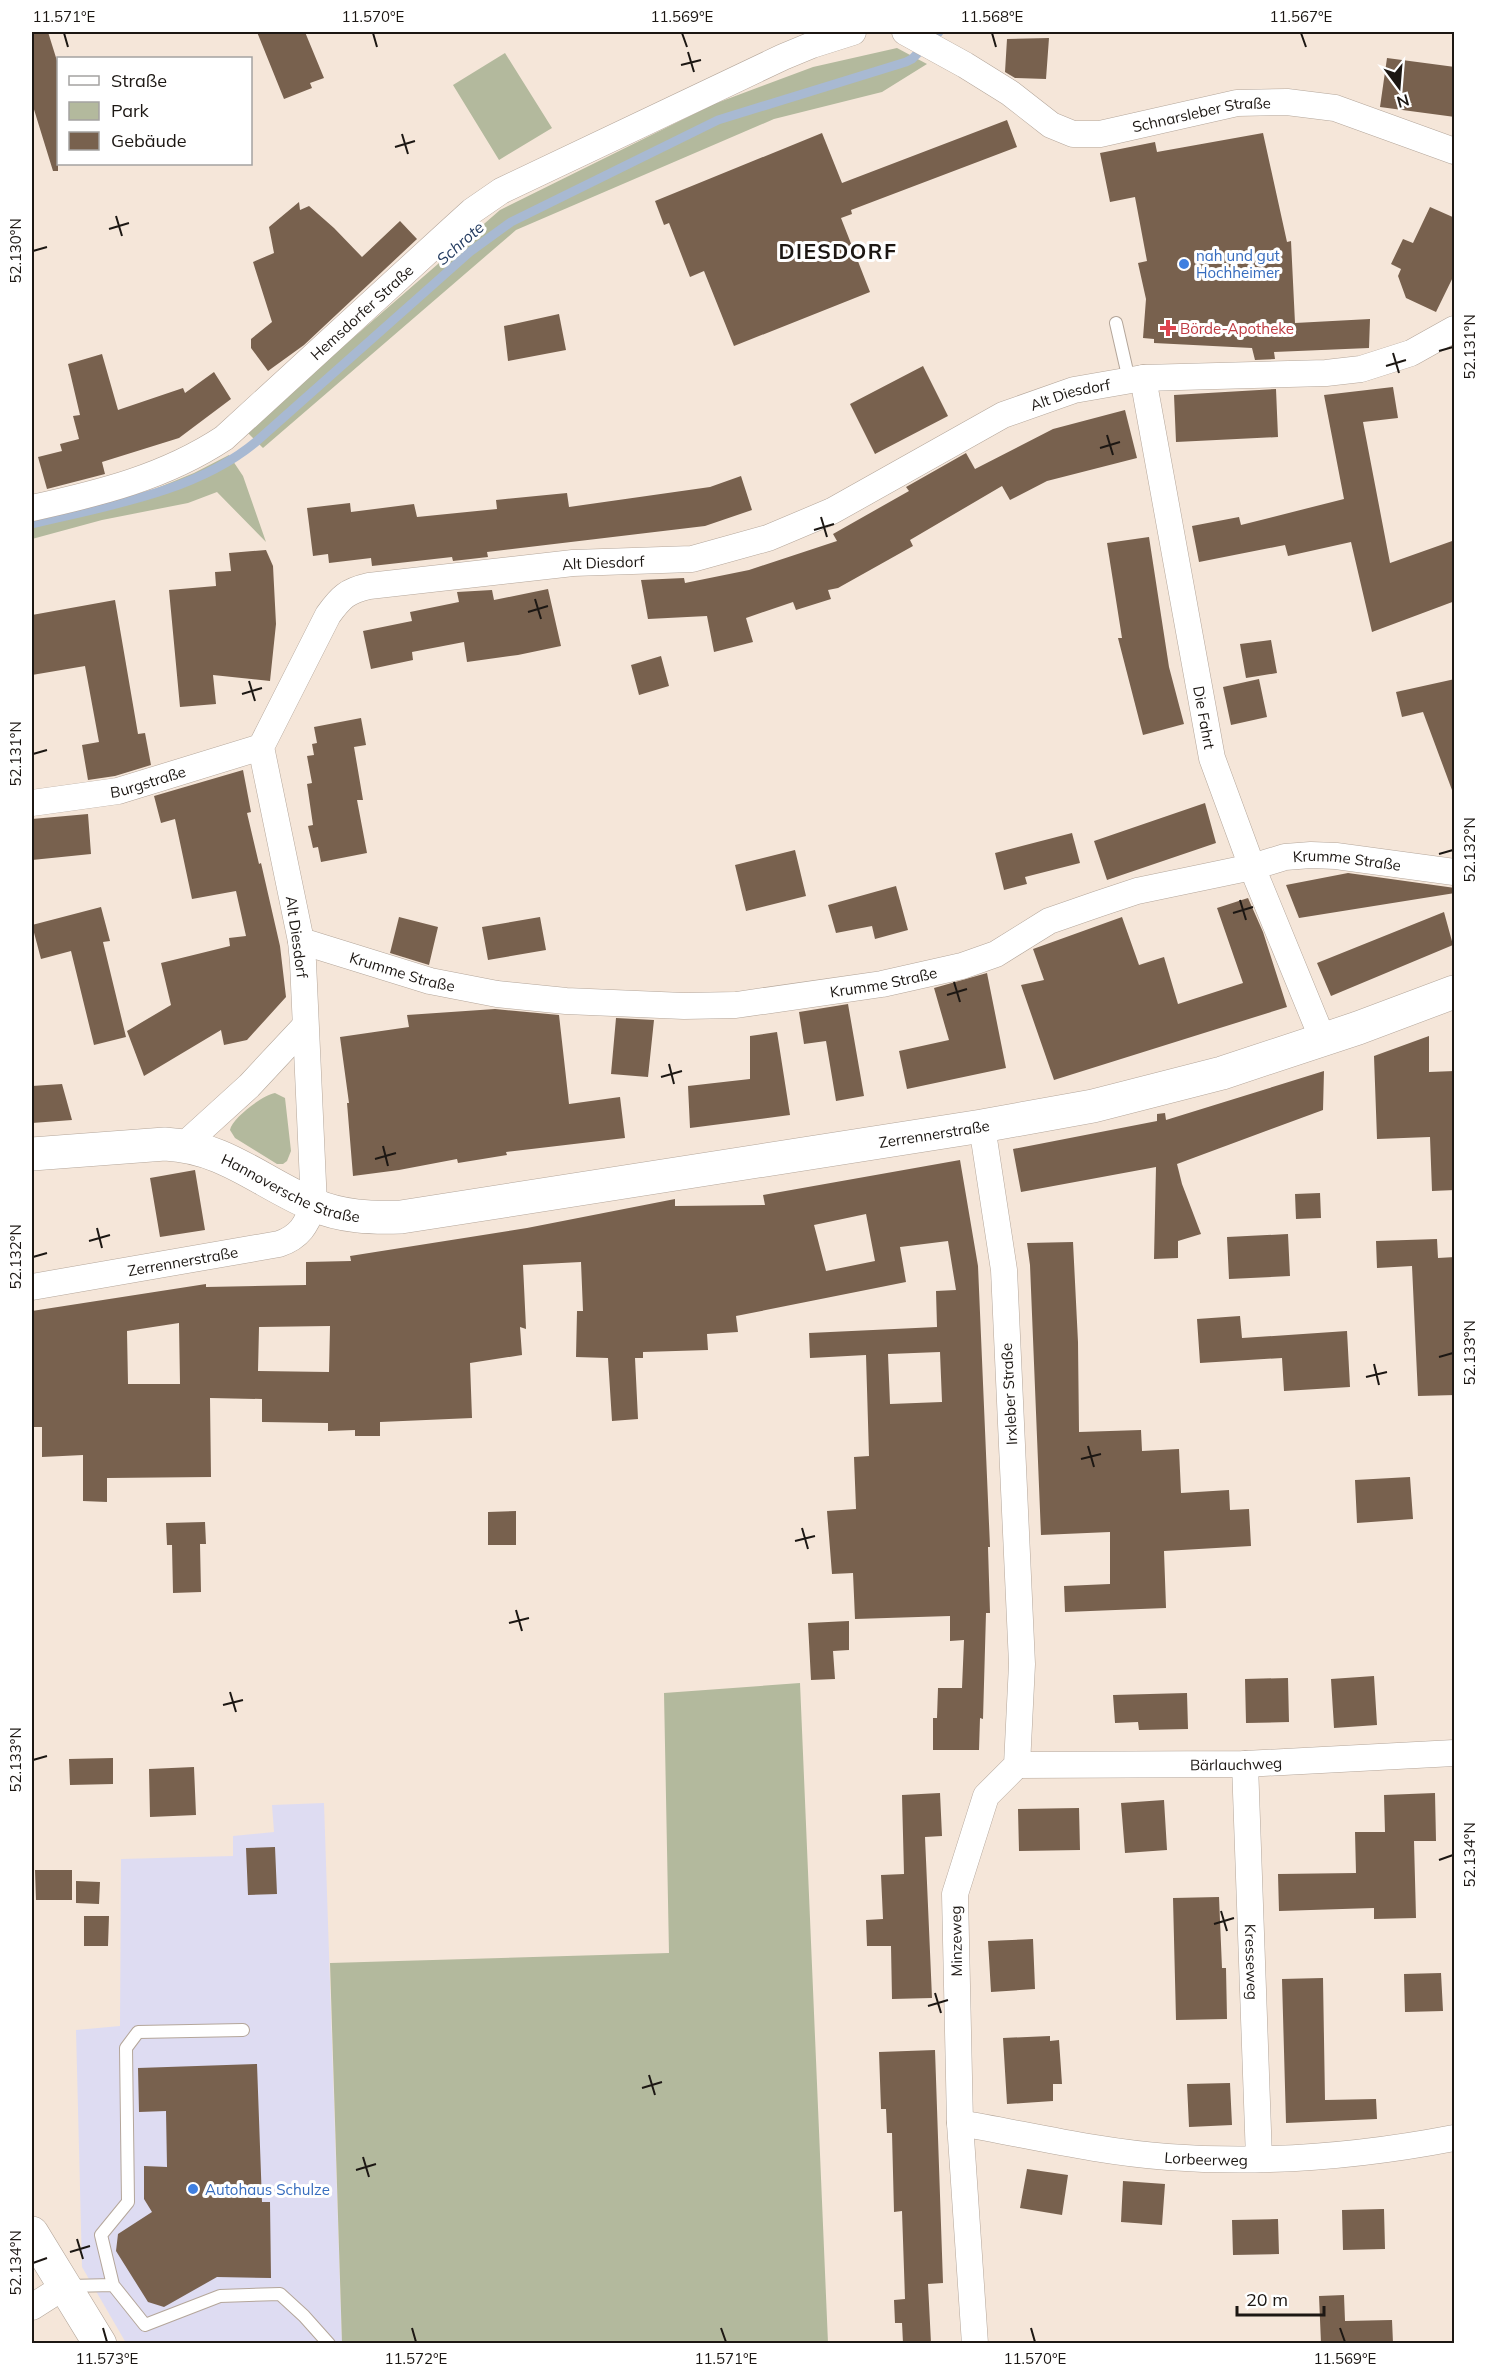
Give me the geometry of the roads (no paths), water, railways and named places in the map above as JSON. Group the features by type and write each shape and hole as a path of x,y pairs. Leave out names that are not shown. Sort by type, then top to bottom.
{"main road":[{"name":"Zerrennerstraße","path":"401,1217 982,1126 1093,1106 1222,1073 1323,1040 1455,992"},
{"name":"Hannoversche Straße","path":"32,1154 165,1143 184,1145 224,1157 314,1205 351,1215 401,1217"},
{"path":"32,2234 100,2343"}],"street":[{"name":"Hemsdorfer Straße","path":"32,508 93,495 135,482 174,466 224,438 450,231 494,195 783,57 854,32"},
{"name":"Schnarsleber Straße","path":"905,32 1010,93 1051,125 1073,134 1100,134 1237,103 1287,102 1335,108 1455,151"},
{"name":"Alt Diesdorf","path":"314,1205 301,941 261,747 328,615 339,600 351,590 573,563 692,559 768,538 832,511 1003,415 1074,390 1136,379 1326,373 1361,369 1403,356 1455,329"},
{"name":"Die Fahrt","path":"1136,379 1212,758 1252,867 1323,1040"},
{"name":"Burgstraße","path":"32,802 118,791 261,747"},
{"name":"Krumme Straße","path":"301,941 430,981 473,991 520,998 684,1006 736,1005 882,984 945,971 996,954 1049,921 1098,904 1194,878 1252,867 1286,857 1322,855 1455,872"},
{"path":"184,1145 249,1086 306,1026"},
{"name":"Irxleber Straße","path":"982,1126 1004,1270 1022,1664 1017,1765"},
{"name":"Zerrennerstraße","path":"32,1287 279,1244 294,1237 303,1229 314,1205"},
{"name":"Bärlauchweg","path":"1017,1765 1245,1764 1455,1753"},
{"name":"Kresseweg","path":"1245,1764 1259,2159"},
{"name":"Minzeweg","path":"975,2343 960,2123 955,1894 986,1796 1017,1765"},
{"name":"Lorbeerweg","path":"960,2123 1156,2156 1259,2159 1395,2149 1455,2138"},
{"path":"32,2307 65,2286"}],"lane":[{"path":"1116,323 1136,379"},
{"path":"243,2030 138,2032 126,2048 128,2202 101,2235 113,2285 145,2325 220,2296 280,2294 328,2343"},
{"path":"65,2286 113,2285"}],"waterway":[{"name":"Schrote","path":"32,524 150,495 207,473 257,441 471,251 511,222 718,120 906,62 912,59 939,32"}],"place":[{"name":"nah und gut Hochheimer","path":"1184,264"},
{"name":"Börde-Apotheke","path":"1168,328"},
{"name":"Autohaus Schulze","path":"193,2189"}],"district":[{"name":"DIESDORF","path":"838,251"}]}
